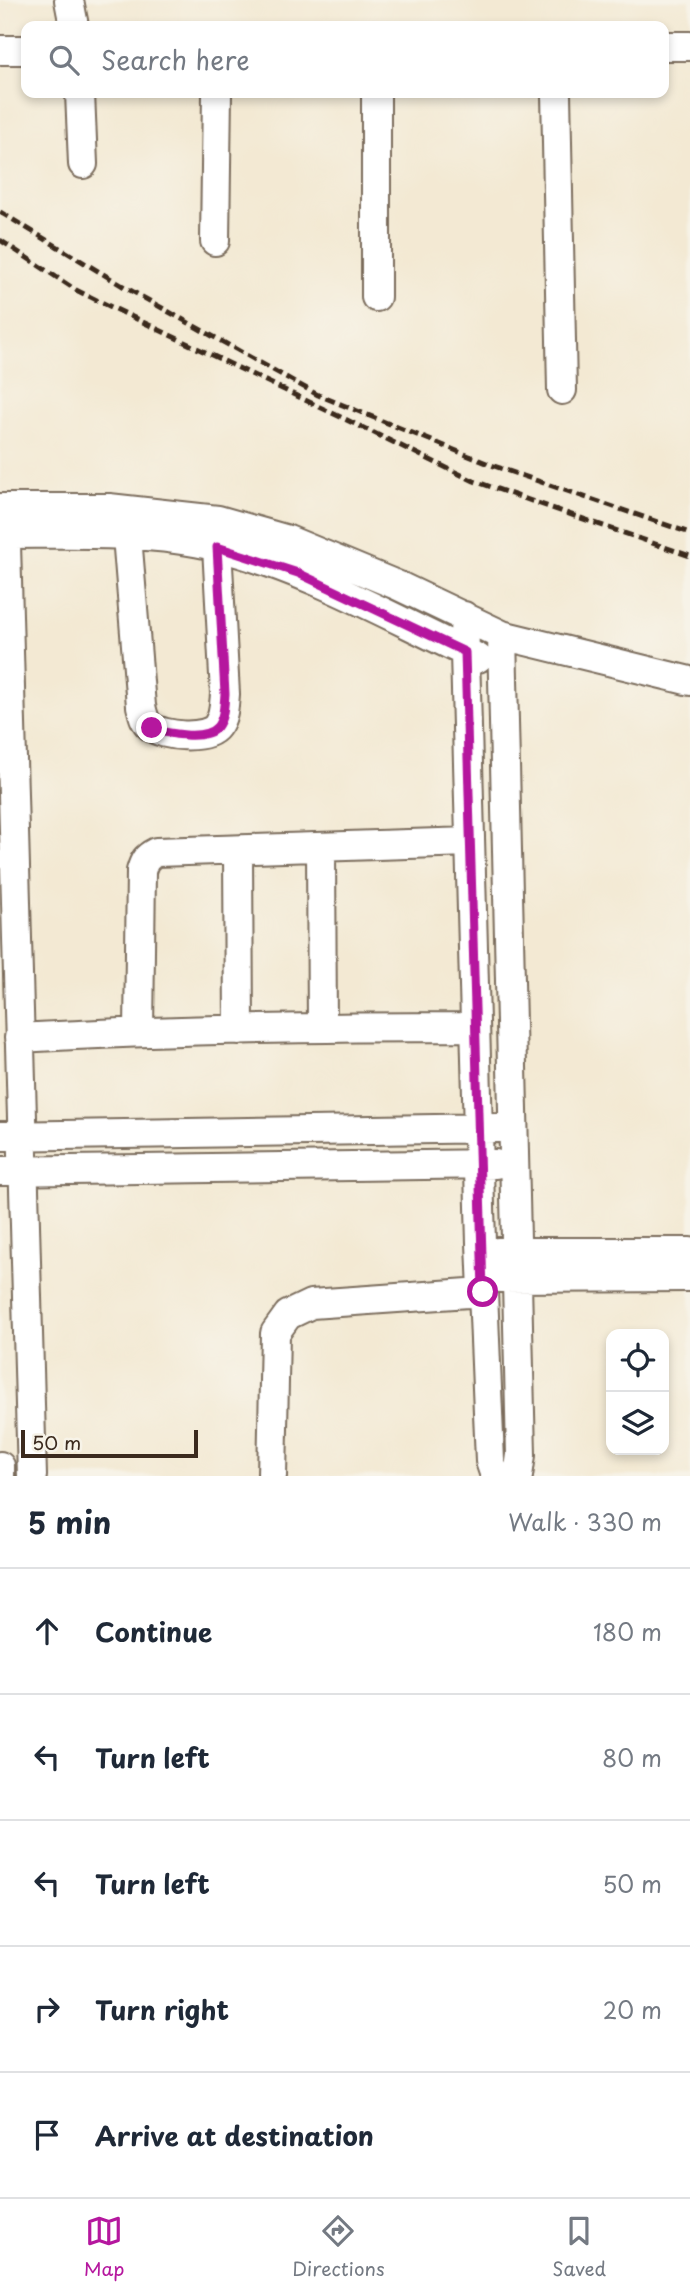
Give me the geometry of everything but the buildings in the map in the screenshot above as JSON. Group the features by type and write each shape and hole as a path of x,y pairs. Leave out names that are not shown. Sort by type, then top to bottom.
{"street":[{"path":"69,0 73,21"},
{"path":"669,46 690,46"},
{"path":"0,50 21,50"},
{"path":"80,98 83,164"},
{"path":"215,241 217,98"},
{"path":"376,98 376,297"},
{"path":"556,98 562,390"},
{"path":"3,521 109,508 218,520 288,540 399,586 502,635 690,681"},
{"path":"3,521 217,547 298,573 503,669"},
{"path":"3,521 19,1038 11,1136 12,1170 32,1476"},
{"path":"127,536 141,706 146,721 152,728 172,734 210,732 222,716 225,694 217,547"},
{"path":"464,616 482,1274 490,1461 495,1476"},
{"path":"502,635 516,1164 521,1455 518,1476"},
{"path":"139,1031 141,871 146,858 156,852 470,842"},
{"path":"321,847 322,1027"},
{"path":"238,850 239,1030"},
{"path":"19,1038 139,1031 475,1027"},
{"path":"11,1136 515,1128"},
{"path":"12,1170 516,1164"},
{"path":"272,1476 275,1333 288,1315 298,1308 517,1265 690,1252"},
{"path":"517,1265 690,1277"},
{"path":"0,1466 0,1476"}],"railway":[{"path":"0,212 128,289 318,395 494,466 690,533"},
{"path":"0,240 76,290 474,481 690,556"}],"route":[{"path":"152,728 172,734 195,735 210,732 222,716 225,694 217,547 298,573 465,652 483,1292"}]}
